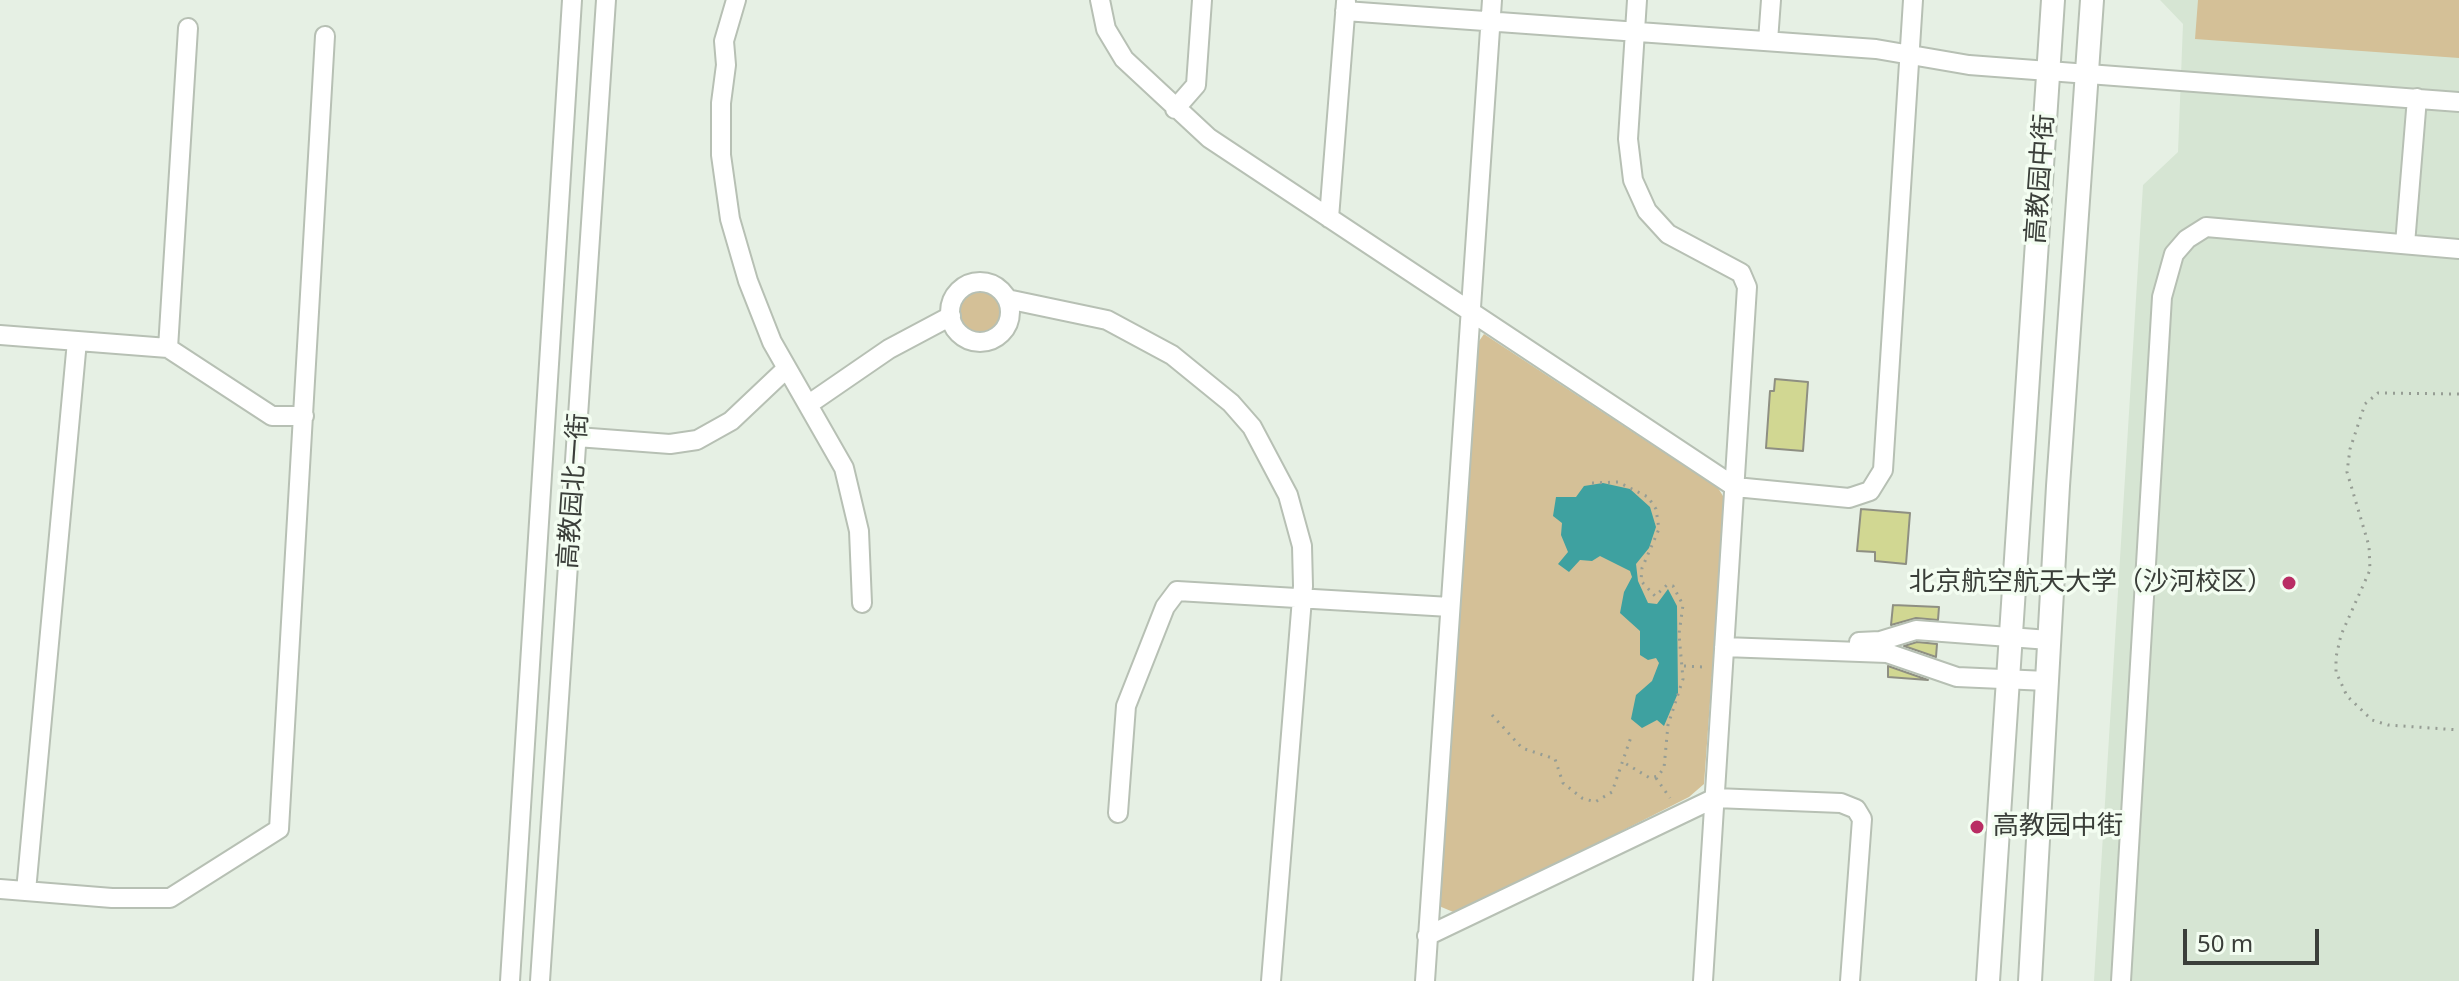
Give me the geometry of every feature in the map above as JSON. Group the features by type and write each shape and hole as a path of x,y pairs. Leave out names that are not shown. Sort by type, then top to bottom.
{"main road":[{"name":"高教园中街","path":"1988,981 2053,0"},
{"name":"高教园中街","path":"2030,981 2049,640 2092,0"}],"street":[{"name":"高教园北一街","path":"510,981 572,0"},
{"name":"高教园北一街","path":"540,981 606,0"},
{"path":"736,0 724,41 727,58 720,140 725,197 748,281 786,369 834,445 852,492 860,544 862,603"},
{"path":"1100,0 1106,29 1116,49 1175,109 1209,138 1329,218 1735,487 1849,498 1870,491 1882,476 1913,0"},
{"path":"1175,109 1196,85 1202,0"},
{"path":"1425,981 1492,0"},
{"path":"1637,0 1628,139 1633,180 1647,211 1674,239 1736,270 1747,281 1703,981"},
{"path":"1768,41 1771,0"},
{"path":"1329,218 1345,6 1490,22 1876,49 1969,65 2459,102"},
{"path":"168,348 188,28"},
{"path":"0,889 112,898 170,898 279,829 325,36"},
{"path":"2405,244 2417,98"},
{"path":"2121,981 2162,297 2174,254 2187,239 2206,227 2459,249"},
{"path":"1007,299 1009,319 1005,328 990,340 972,341 963,337 951,316 956,293 973,282 993,284 1007,299 1088,314 1122,327 1172,355 1231,403 1270,457 1291,503 1302,546 1302,597 1271,981"},
{"path":"809,404 889,349 951,316"},
{"path":"0,335 168,348 272,416 304,416"},
{"path":"26,891 77,341"},
{"path":"577,437 670,444 697,440 731,421 786,369"},
{"path":"1118,813 1124,713 1171,597 1186,590 1450,607"},
{"path":"1724,642 1871,642 1916,630 2049,640"},
{"path":"1724,642 1887,653 1944,674 2047,681"},
{"path":"1427,936 1715,798 1841,803 1859,811 1862,825 1850,981"}],"path":[{"path":"2459,394 2378,393 2365,404 2350,449 2347,472 2369,546 2370,570 2341,635 2336,672 2347,696 2372,720 2388,725 2459,730"},
{"path":"1592,483 1603,481 1630,486 1648,497 1656,509 1659,529 1642,568 1641,581 1655,596 1667,585 1673,586 1683,605 1679,634 1684,666 1682,689 1668,725 1664,768 1655,778"},
{"path":"1492,715 1522,748 1555,759 1563,783 1585,800 1597,802 1610,796 1631,737"},
{"path":"1623,762 1632,764 1644,776 1655,778 1680,815"}],"shaded area":[{"name":"北京航空航天大学（沙河校区）","path":"2160,0 2459,0 2459,981 2094,981 2143,185 2178,152 2183,24"},
{"path":"2198,0 2459,0 2459,58 2195,39"},
{"path":"980,292 994,298 1000,312 994,326 980,332 966,326 960,312 966,298"},
{"path":"1484,334 1718,488 1723,496 1724,512 1704,784 1689,797 1458,914 1439,906 1477,344"}],"water":[{"path":"1603,483 1630,489 1650,507 1656,527 1649,548 1636,564 1638,581 1648,603 1657,604 1668,589 1677,606 1678,693 1664,726 1657,720 1642,728 1631,719 1636,695 1652,681 1659,663 1656,658 1648,660 1640,655 1640,631 1620,613 1624,592 1632,577 1630,571 1600,556 1592,561 1580,560 1569,572 1558,564 1568,552 1561,535 1562,523 1553,516 1556,497 1576,497 1584,486"}],"building":[{"path":"1775,379 1808,382 1803,451 1766,448 1770,391 1774,391"},
{"path":"1861,509 1910,513 1906,564 1875,561 1875,552 1857,551"},
{"path":"1893,605 1939,607 1938,620 1916,618 1891,625"},
{"path":"1917,642 1937,644 1936,657 1904,646"},
{"path":"1888,666 1928,680 1888,677"}],"place":[{"name":"北京航空航天大学（沙河校区）","path":"2289,583"},
{"name":"高教园中街","path":"1977,827"}]}
